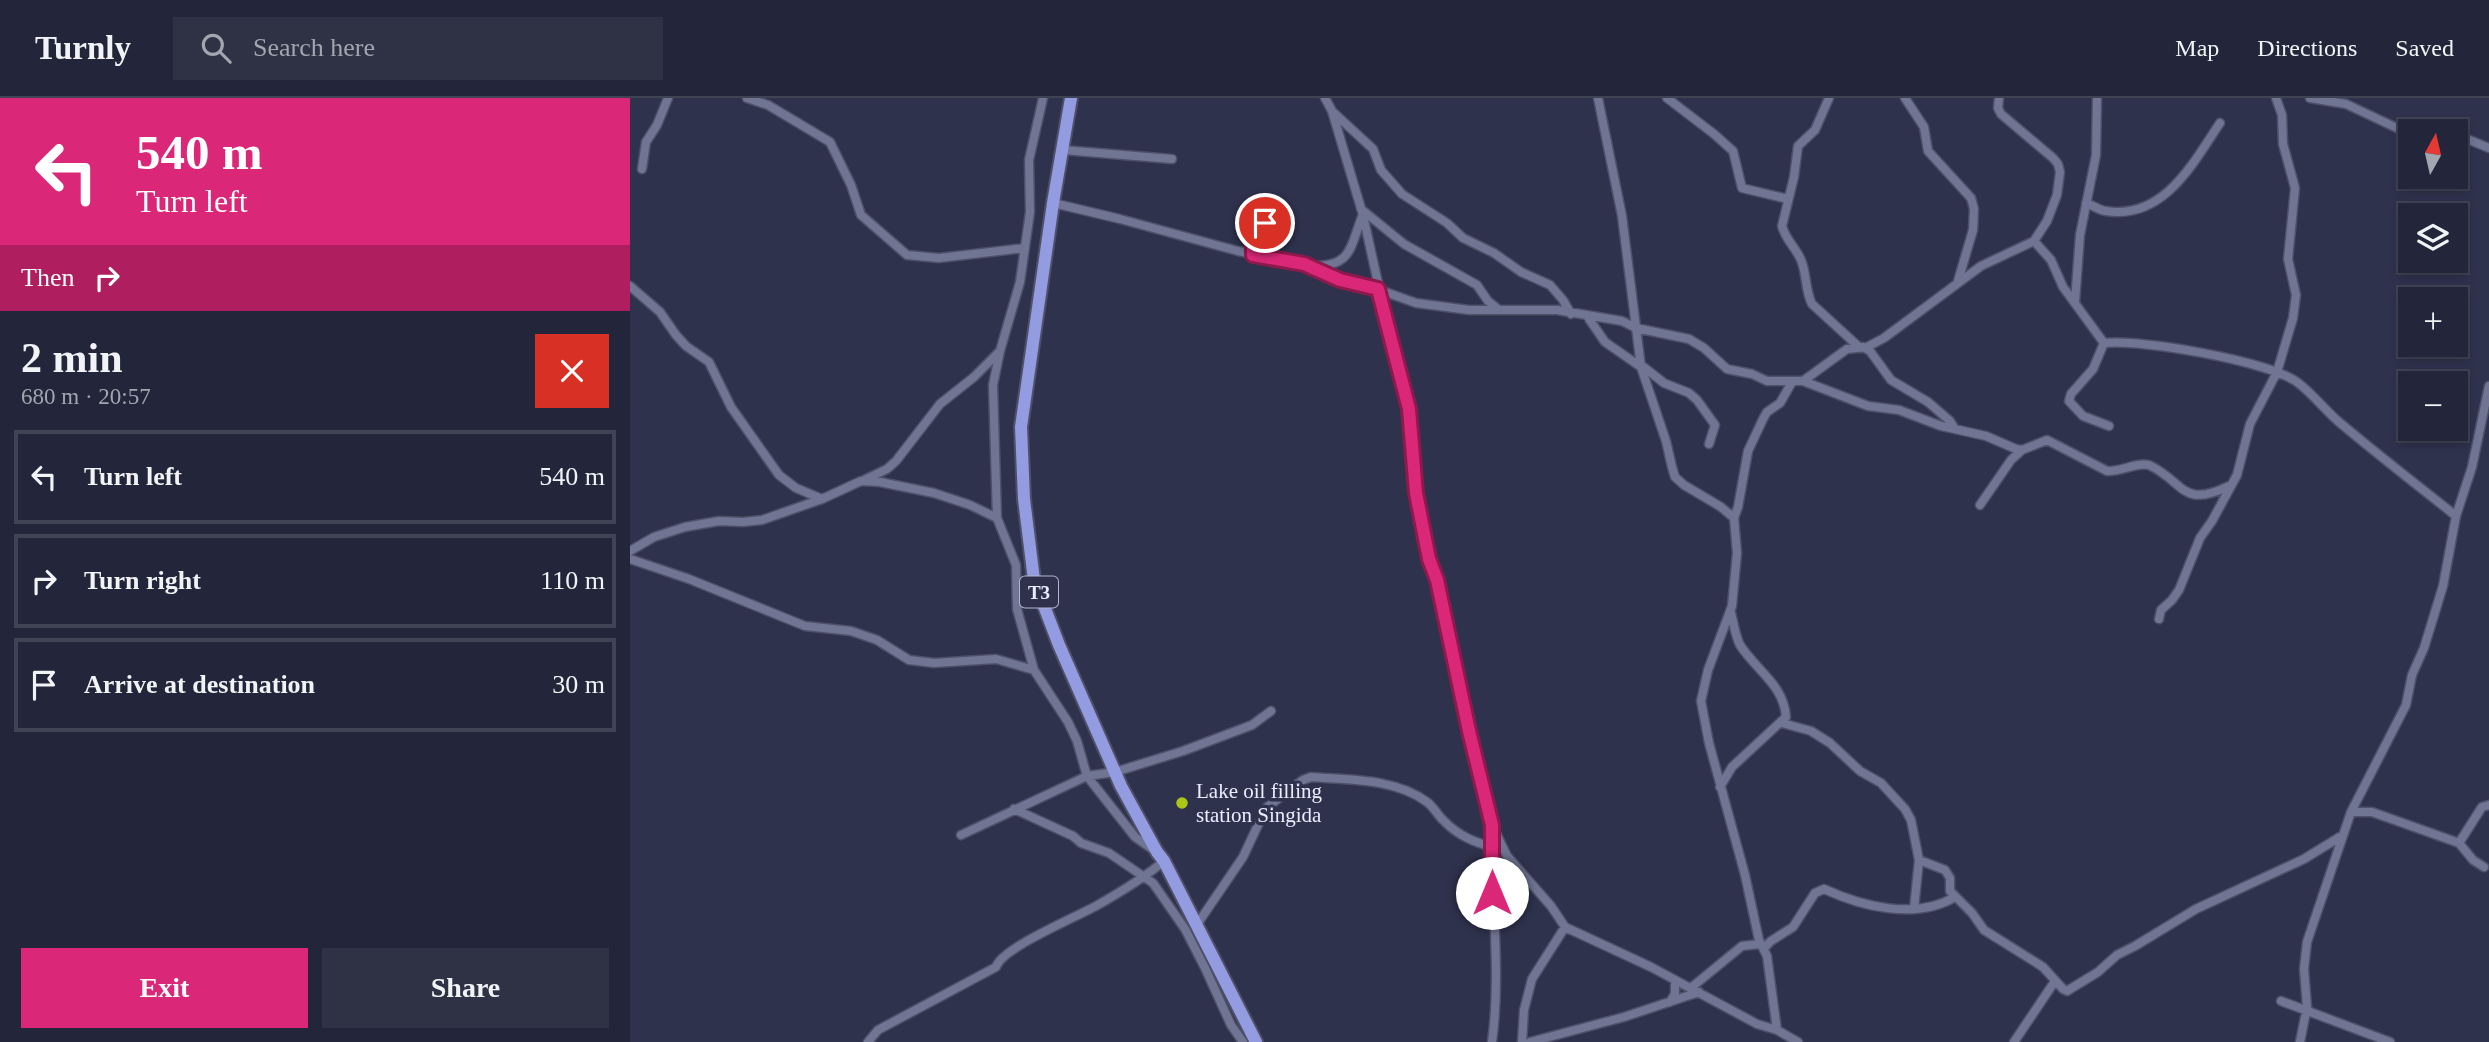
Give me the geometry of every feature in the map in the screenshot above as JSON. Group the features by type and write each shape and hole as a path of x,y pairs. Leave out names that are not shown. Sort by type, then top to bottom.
{"highway":[{"name":"T3","path":"1071,98 1021,427 1024,499 1034,580 1059,645 1115,772 1256,1042"}],"street":[{"path":"642,169 646,142 657,125 668,98"},
{"path":"747,98 768,104 830,142 851,185 861,215 907,255 952,258 1025,248"},
{"path":"869,1042 878,1030 996,967 997,962 1013,950 1095,906 1145,875 1160,857 1135,837 1087,776 1077,741 1068,722 1034,670 1017,609 1016,565 997,518 993,385 1020,282 1030,212 1029,160 1042,98"},
{"path":"1325,98 1332,111 1362,212 1378,289 1409,409 1416,493 1429,559 1437,580 1492,825 1507,856 1550,906 1564,927 1651,967 1757,1024 1777,1030 1798,1042"},
{"path":"1598,98 1619,197 1641,366 1675,477 1734,518"},
{"path":"1667,98 1733,151 1742,188 1788,199"},
{"path":"1829,98 1815,130 1798,146 1784,212 1783,232 1801,260 1808,297 1819,312 1861,347 1870,351 1891,380 1928,402 1950,421 1955,429"},
{"path":"1905,98 1924,127 1928,151 1971,198 1974,208 1973,230 1958,281"},
{"path":"1311,266 1340,280 1378,289 1416,303 1469,310 1557,310 1616,320 1636,328 1689,339 1704,348 1727,369 1752,374 1767,381 1802,381 1844,350 1875,344 1980,266 2034,241 2053,209 2060,172 2053,158 2001,114 1998,108 1999,98"},
{"path":"2075,302 2079,242 2096,155 2097,98"},
{"path":"2159,620 2161,610 2179,590 2200,538 2212,522 2240,467 2253,414 2277,372 2297,302 2288,259 2295,188 2283,144 2282,115 2276,98"},
{"path":"2310,98 2346,104 2398,129"},
{"path":"1332,111 1370,145 1381,170 1402,194 1464,237 1491,251 1521,272 1550,285 1571,314"},
{"path":"2086,204 2102,211 2122,211 2147,205 2167,194 2182,180 2220,123"},
{"path":"2468,139 2489,148"},
{"path":"1063,150 1172,159"},
{"path":"1053,203 1253,255 1311,266 1341,262 1347,255 1362,212"},
{"path":"1362,212 1404,244 1477,285 1488,301 1499,309"},
{"path":"1253,255 1255,232 1259,225 1265,223"},
{"path":"2034,241 2051,260 2063,287 2104,343"},
{"path":"630,286 660,312 686,346 709,362 731,407 779,475 807,495 822,499"},
{"path":"1616,320 1626,317 1634,309"},
{"path":"1587,316 1605,342 1664,383 1689,393 1697,400 1715,425 1709,444"},
{"path":"2104,343 2152,344 2211,355 2277,372 2295,380 2332,416 2456,516"},
{"path":"2104,343 2093,369 2068,401 2083,416 2109,426"},
{"path":"630,551 654,537 685,527 762,520 822,499 887,469 940,404 974,377 1000,351"},
{"path":"1802,381 1860,403 1910,413 1941,426 1986,436 2022,450"},
{"path":"1777,1030 1771,977 1700,701 1708,670 1731,613 1737,572 1734,518 1748,451 1767,412 1780,404 1792,383"},
{"path":"2300,1042 2306,1010 2304,969 2307,942 2351,812 2406,705 2412,675 2424,648 2443,586 2456,516 2472,467 2489,386"},
{"path":"1980,505 2011,460 2022,450 2047,440 2107,471 2146,464 2154,467 2185,493 2192,495 2215,493 2229,486"},
{"path":"861,481 934,492 997,518"},
{"path":"630,559 689,579 805,626 851,631 877,640 909,660 934,663 996,659 1034,670"},
{"path":"1720,787 1732,767 1782,723 1786,713 1771,680 1756,667 1739,642 1731,613"},
{"path":"961,835 1087,776 1115,772 1183,751 1252,725 1271,711"},
{"path":"1782,723 1811,731 1830,743 1860,771 1891,792 1911,820 1919,860 1914,909"},
{"path":"1196,926 1242,857 1266,808 1311,777 1371,782 1402,790 1425,801 1460,835 1492,847"},
{"path":"2459,843 2482,807 2489,805"},
{"path":"1014,809 1108,853 1145,875 1164,896 1185,929 1240,1040"},
{"path":"2351,812 2372,812 2459,843 2473,860 2484,867"},
{"path":"1492,825 1496,966 1492,1042"},
{"path":"1919,860 1945,870 1950,877 1950,891 1984,930 2031,958 2063,989 2070,990 2098,972 2117,955 2196,909 2304,859 2343,835"},
{"path":"1530,1042 1624,1017 1670,1002 1695,990 1742,946 1762,946 1793,926 1815,893 1820,890 1824,889 1870,905 1914,909 1940,905 1955,897"},
{"path":"1522,1042 1524,1010 1532,979 1564,927"},
{"path":"1670,1002 1675,995 1675,980"},
{"path":"2014,1042 2055,981"},
{"path":"2281,1001 2390,1042"}],"place":[{"name":"Lake oil filling station Singida","path":"1182,803"}],"route":[{"path":"1265,223 1259,225 1253,237 1253,255 1304,264 1340,280 1378,289 1409,409 1416,493 1429,559 1437,580 1492,825 1492,893"}]}
